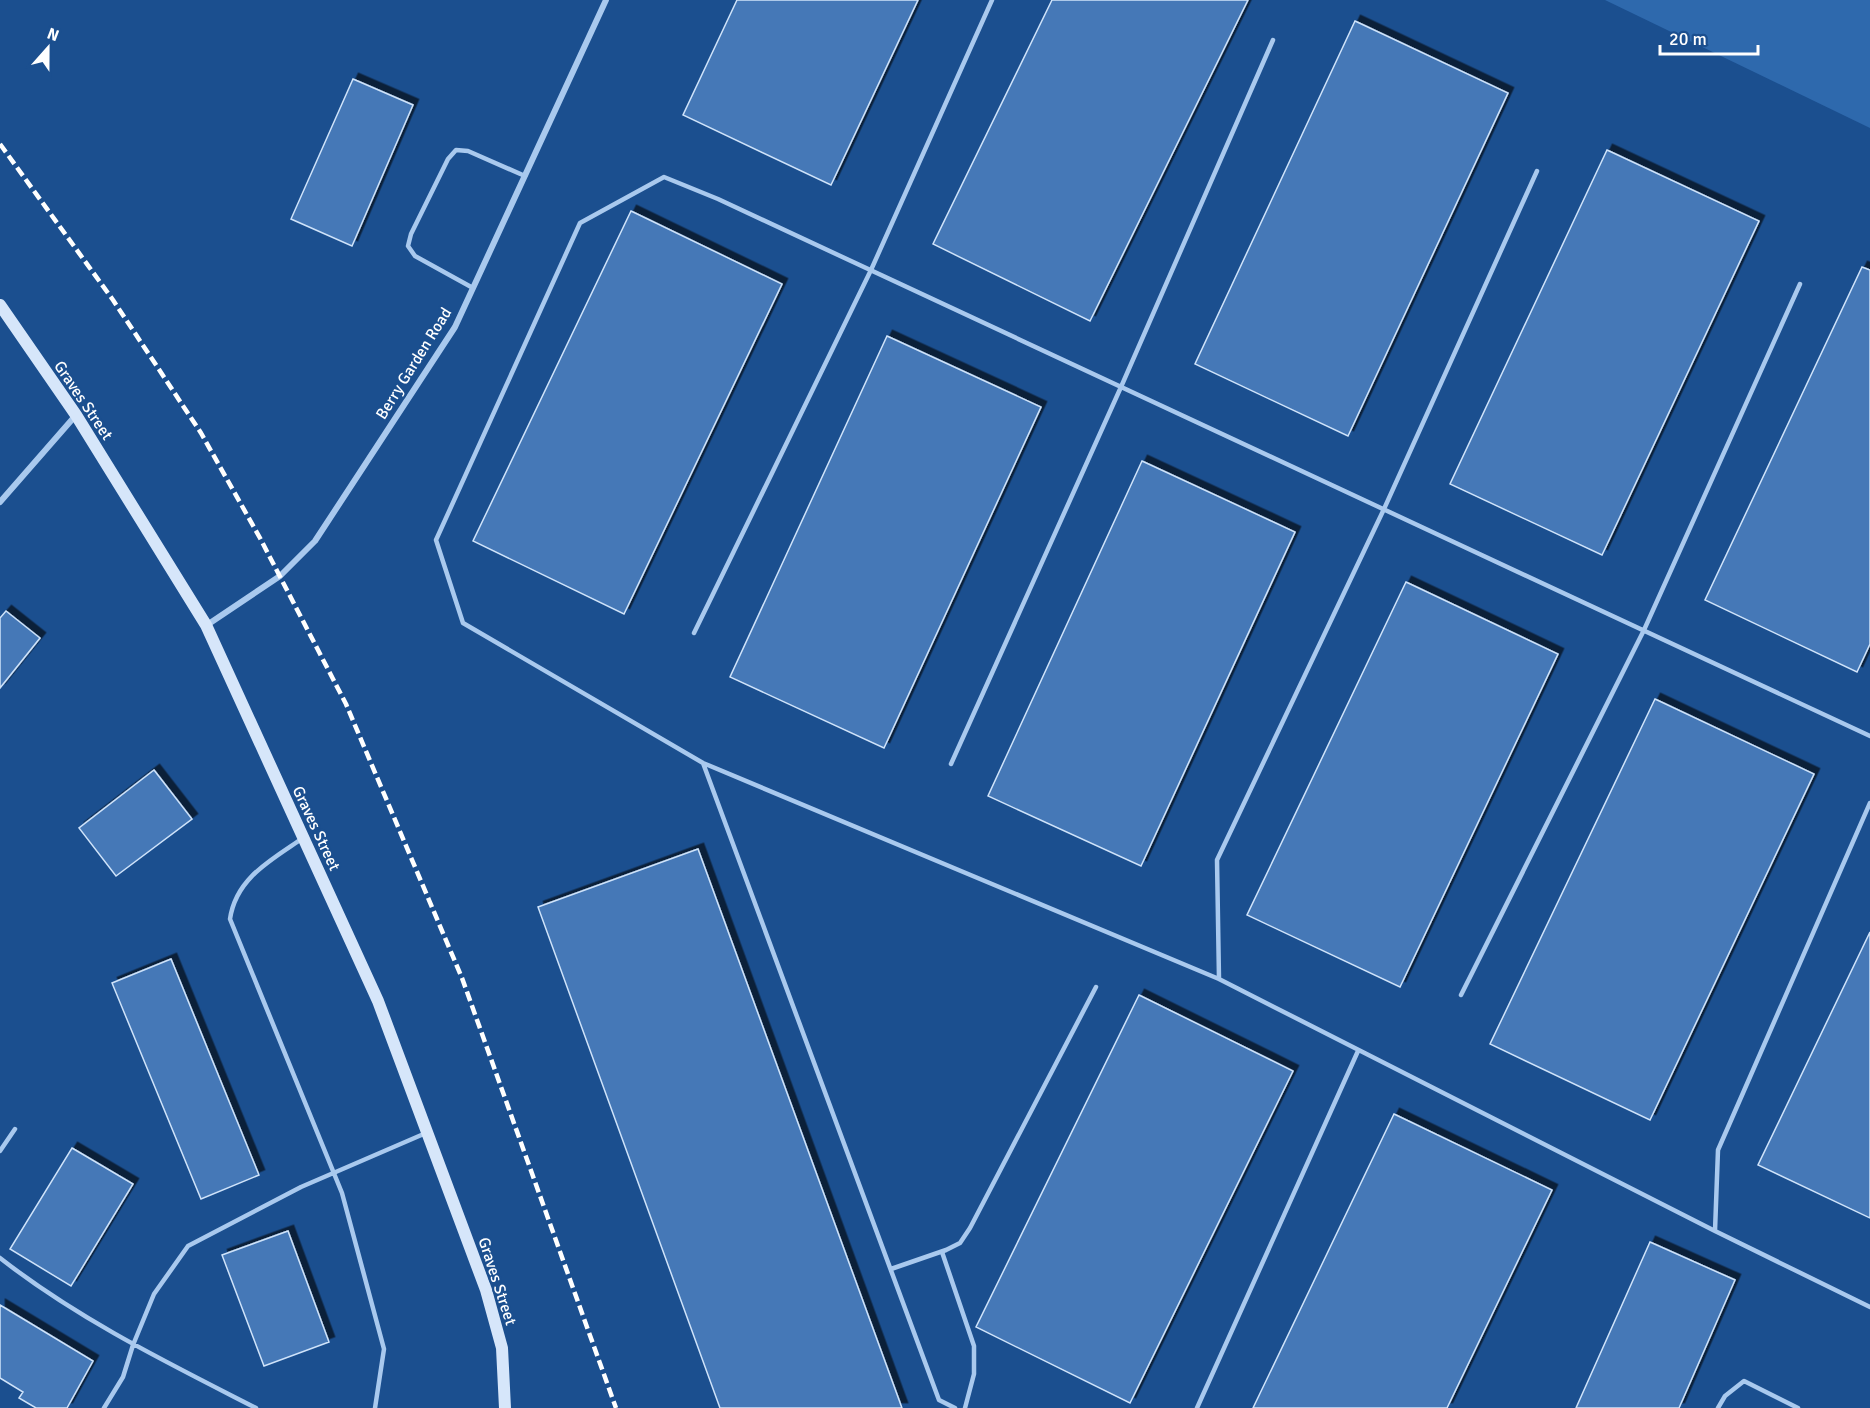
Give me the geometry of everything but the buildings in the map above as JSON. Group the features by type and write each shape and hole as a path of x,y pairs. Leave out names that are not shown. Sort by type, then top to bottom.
{"street":[{"name":"Berry Garden Road","path":"206,626 280,576 315,541 455,327 606,0"},
{"name":"Graves Street","path":"0,305 76,415 206,626 378,1001 486,1290 502,1348 505,1408"},
{"path":"0,502 76,415"}],"lane":[{"path":"694,633 871,270 992,0"},
{"path":"951,764 1121,387 1273,40"},
{"path":"473,288 415,256 408,246 411,234 448,159 456,150 468,151 525,176"},
{"path":"1219,979 1217,860 1384,509 1537,171"},
{"path":"1870,736 718,199 664,177 580,223 436,540 463,623 703,763 1219,979 1715,1231 1870,1307"},
{"path":"1461,995 1644,630 1800,284"},
{"path":"703,763 939,1400 955,1408"},
{"path":"1715,1231 1718,1150 1870,803"},
{"path":"303,838 256,870 232,903 230,919 342,1193 384,1349 375,1408"},
{"path":"891,1269 942,1252 960,1243 1096,987"},
{"path":"1197,1408 1358,1051"},
{"path":"0,1151 15,1129"},
{"path":"104,1408 123,1377 133,1345 154,1294 188,1246 333,1173 427,1132"},
{"path":"942,1252 974,1346 974,1374 965,1408"},
{"path":"0,1258 36,1286 133,1345 256,1408"},
{"path":"1718,1408 1725,1396 1744,1381 1798,1408"}],"shaded area":[{"path":"1605,0 1870,0 1870,128"}],"railway":[{"path":"0,144 113,300 201,433 260,538 346,704 462,978 616,1408"}]}
